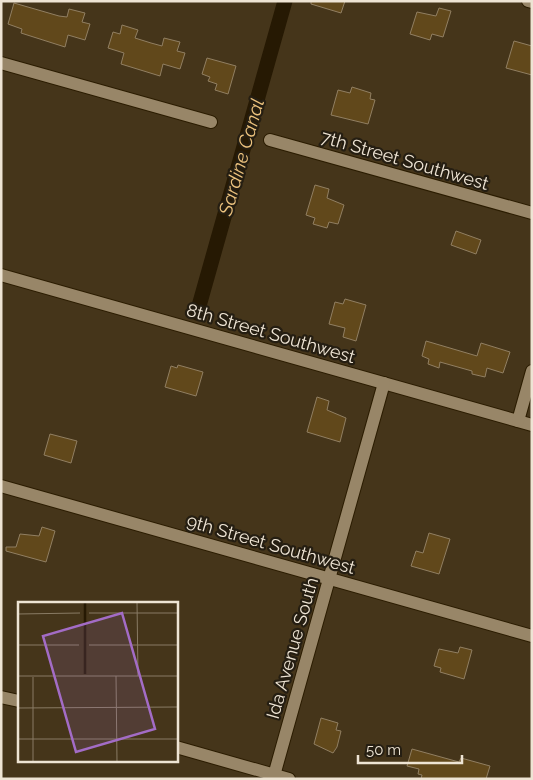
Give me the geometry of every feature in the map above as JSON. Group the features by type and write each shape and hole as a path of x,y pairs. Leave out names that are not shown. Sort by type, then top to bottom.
{"street":[{"path":"528,1 532,2"},
{"path":"1,63 211,122"},
{"name":"7th Street Southwest","path":"270,140 532,213"},
{"name":"8th Street Southwest","path":"1,275 532,425"},
{"path":"518,421 532,372"},
{"name":"Ida Avenue South","path":"274,777 384,383"},
{"name":"9th Street Southwest","path":"1,486 532,636"},
{"path":"1,696 18,702"},
{"path":"178,748 274,777 289,779"}],"building":[{"path":"311,1 345,1 341,13 311,4"},
{"path":"14,3 59,16 67,17 69,9 85,13 82,22 90,24 85,40 68,35 65,47 21,33 22,29 8,24"},
{"path":"439,8 451,11 443,37 432,34 430,40 410,34 417,12 436,16"},
{"path":"122,25 138,30 135,38 151,43 162,46 164,38 180,42 177,51 185,53 180,69 163,64 160,76 121,64 124,53 108,48 113,32 120,34"},
{"path":"514,41 532,46 532,75 506,68"},
{"path":"207,58 236,66 228,94 215,90 217,84 208,81 210,77 202,74"},
{"path":"352,87 371,93 370,99 375,100 368,124 331,115 338,90 350,93"},
{"path":"315,185 329,189 327,198 344,205 338,224 329,222 327,228 313,224 315,218 306,215"},
{"path":"456,231 481,240 476,254 451,245"},
{"path":"345,299 366,305 356,341 343,337 345,328 329,324 335,302 343,304"},
{"path":"426,341 477,356 481,343 510,352 503,373 487,368 485,377 472,374 472,371 440,362 439,368 428,364 429,359 422,356"},
{"path":"178,365 203,372 196,396 165,387 171,366 177,368"},
{"path":"317,397 329,401 327,410 346,418 340,442 307,432"},
{"path":"50,434 77,441 71,463 44,455"},
{"path":"42,527 55,531 46,562 6,551 6,547 16,547 20,534 39,536"},
{"path":"429,533 450,539 439,574 411,566 416,551 423,553"},
{"path":"460,647 472,650 464,679 440,672 441,668 434,666 439,649 458,653"},
{"path":"321,718 338,723 336,730 341,731 337,747 333,753 314,744"},
{"path":"412,749 459,762 461,758 490,766 486,779 421,779 422,775 418,774 419,769 407,766"}],"waterway":[{"name":"Sardine Canal","path":"197,313 285,1"}]}
